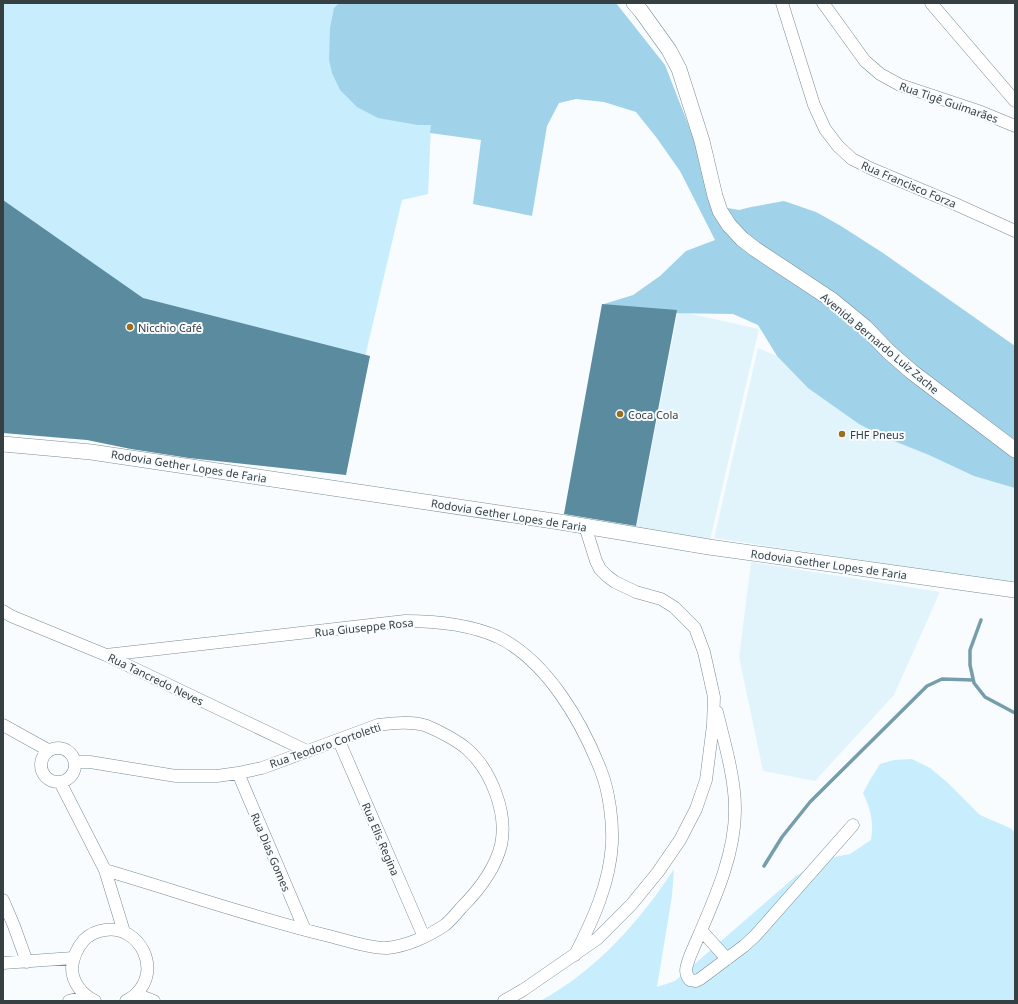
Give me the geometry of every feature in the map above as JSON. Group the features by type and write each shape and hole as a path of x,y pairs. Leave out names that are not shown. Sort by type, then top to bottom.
{"street":[{"name":"Avenida Bernardo Luiz Zache","path":"634,3 666,45 679,69 702,141 715,196 720,211 729,225 742,239 755,249 832,300 864,327 912,372 1015,450"},
{"name":"Rua Francisco Forza","path":"782,3 814,105 825,129 838,146 852,159 872,169 1015,231"},
{"name":"Rua Tigê Guimarães","path":"823,3 865,61 880,74 900,85 981,112 1015,126"},
{"path":"931,3 1015,101"},
{"name":"Rodovia Gether Lopes de Faria","path":"3,444 91,452 585,526 701,546 1015,590"},
{"path":"585,526 600,569 615,582 636,592 661,599 674,607 695,628 704,652 731,775 735,808 733,836 727,863 685,971 688,978 696,981 728,959 755,936 853,825"},
{"name":"Rua Tancredo Neves","path":"6,614 106,655 307,751"},
{"name":"Rua Giuseppe Rosa","path":"106,655 412,621 442,623 481,631 510,644 530,659 546,676 569,706 602,772 608,799 612,826 612,844 605,882 598,908 575,955"},
{"path":"504,1001 524,990 597,939 631,905 658,872 680,840 696,809 706,780 713,725 714,697"},
{"name":"Rua Teodoro Cortoletti","path":"75,762 90,762 176,776 216,776 262,768 378,725 413,723 427,726 467,749 483,769 493,785 503,825 501,844 494,864 487,878 461,909 446,924 424,937 403,945 386,948 365,945 304,930 105,870"},
{"path":"3,725 48,750"},
{"name":"Rua Elis Regina","path":"339,740 424,937"},
{"path":"55,747 66,749 74,757 75,762 73,773 70,777 60,782 50,780 42,772 42,756 48,750 55,747"},
{"name":"Rua Dias Gomes","path":"238,773 304,930"},
{"path":"60,782 105,870 124,932"},
{"path":"3,900 27,962"},
{"path":"91,999 79,989 74,979 72,969 73,958 78,946 87,937 99,931 112,929 124,932 135,938 143,948 147,960 148,972 144,984 136,994 126,1001"},
{"path":"701,930 728,959"},
{"path":"3,963 73,958"},
{"path":"136,994 154,1001"},
{"path":"70,1001 91,999"}],"shaded area":[{"path":"3,3 339,3 334,9 418,125 431,125 428,194 402,200 338,471 3,218"},
{"path":"339,3 616,3 665,65 704,165 716,206 739,210 784,201 816,212 883,253 1015,346 1015,488 974,476 929,455 884,437 859,424 808,388 777,356 758,325 733,314 663,313 631,318 604,304 633,295 660,276 686,251 715,240 680,171 636,112 604,102 576,99 559,103 547,126 532,216 473,204 481,140 430,133 431,125 418,125 378,118 357,107 340,90 332,73 329,60 330,28 334,8"},
{"path":"678,311 759,329 709,545 635,534"},
{"name":"FHF Pneus","path":"758,348 876,396 1015,471 1015,583 714,538"},
{"path":"751,562 940,592 894,695 815,781 763,771 739,657"},
{"path":"912,759 930,768 948,783 980,815 1010,828 1015,832 1015,1001 540,1001 580,975 598,960 647,907 674,869 672,896 657,987 675,981 796,876 830,858 850,854 871,840 871,816 863,793 880,764 894,760"}],"building":[{"name":"Nicchio Café","path":"3,200 143,298 370,356 346,475 189,458 131,449 87,440 3,433"},
{"name":"Coca Cola","path":"602,304 677,310 636,526 564,514"}],"waterway":[{"path":"981,620 970,650 970,665 974,683 985,697 1015,713"},
{"path":"764,866 782,837 810,802 927,686 942,679 973,680"}],"place":[{"name":"Nicchio Café","path":"130,327"},
{"name":"Coca Cola","path":"620,414"},
{"name":"FHF Pneus","path":"842,434"}]}
